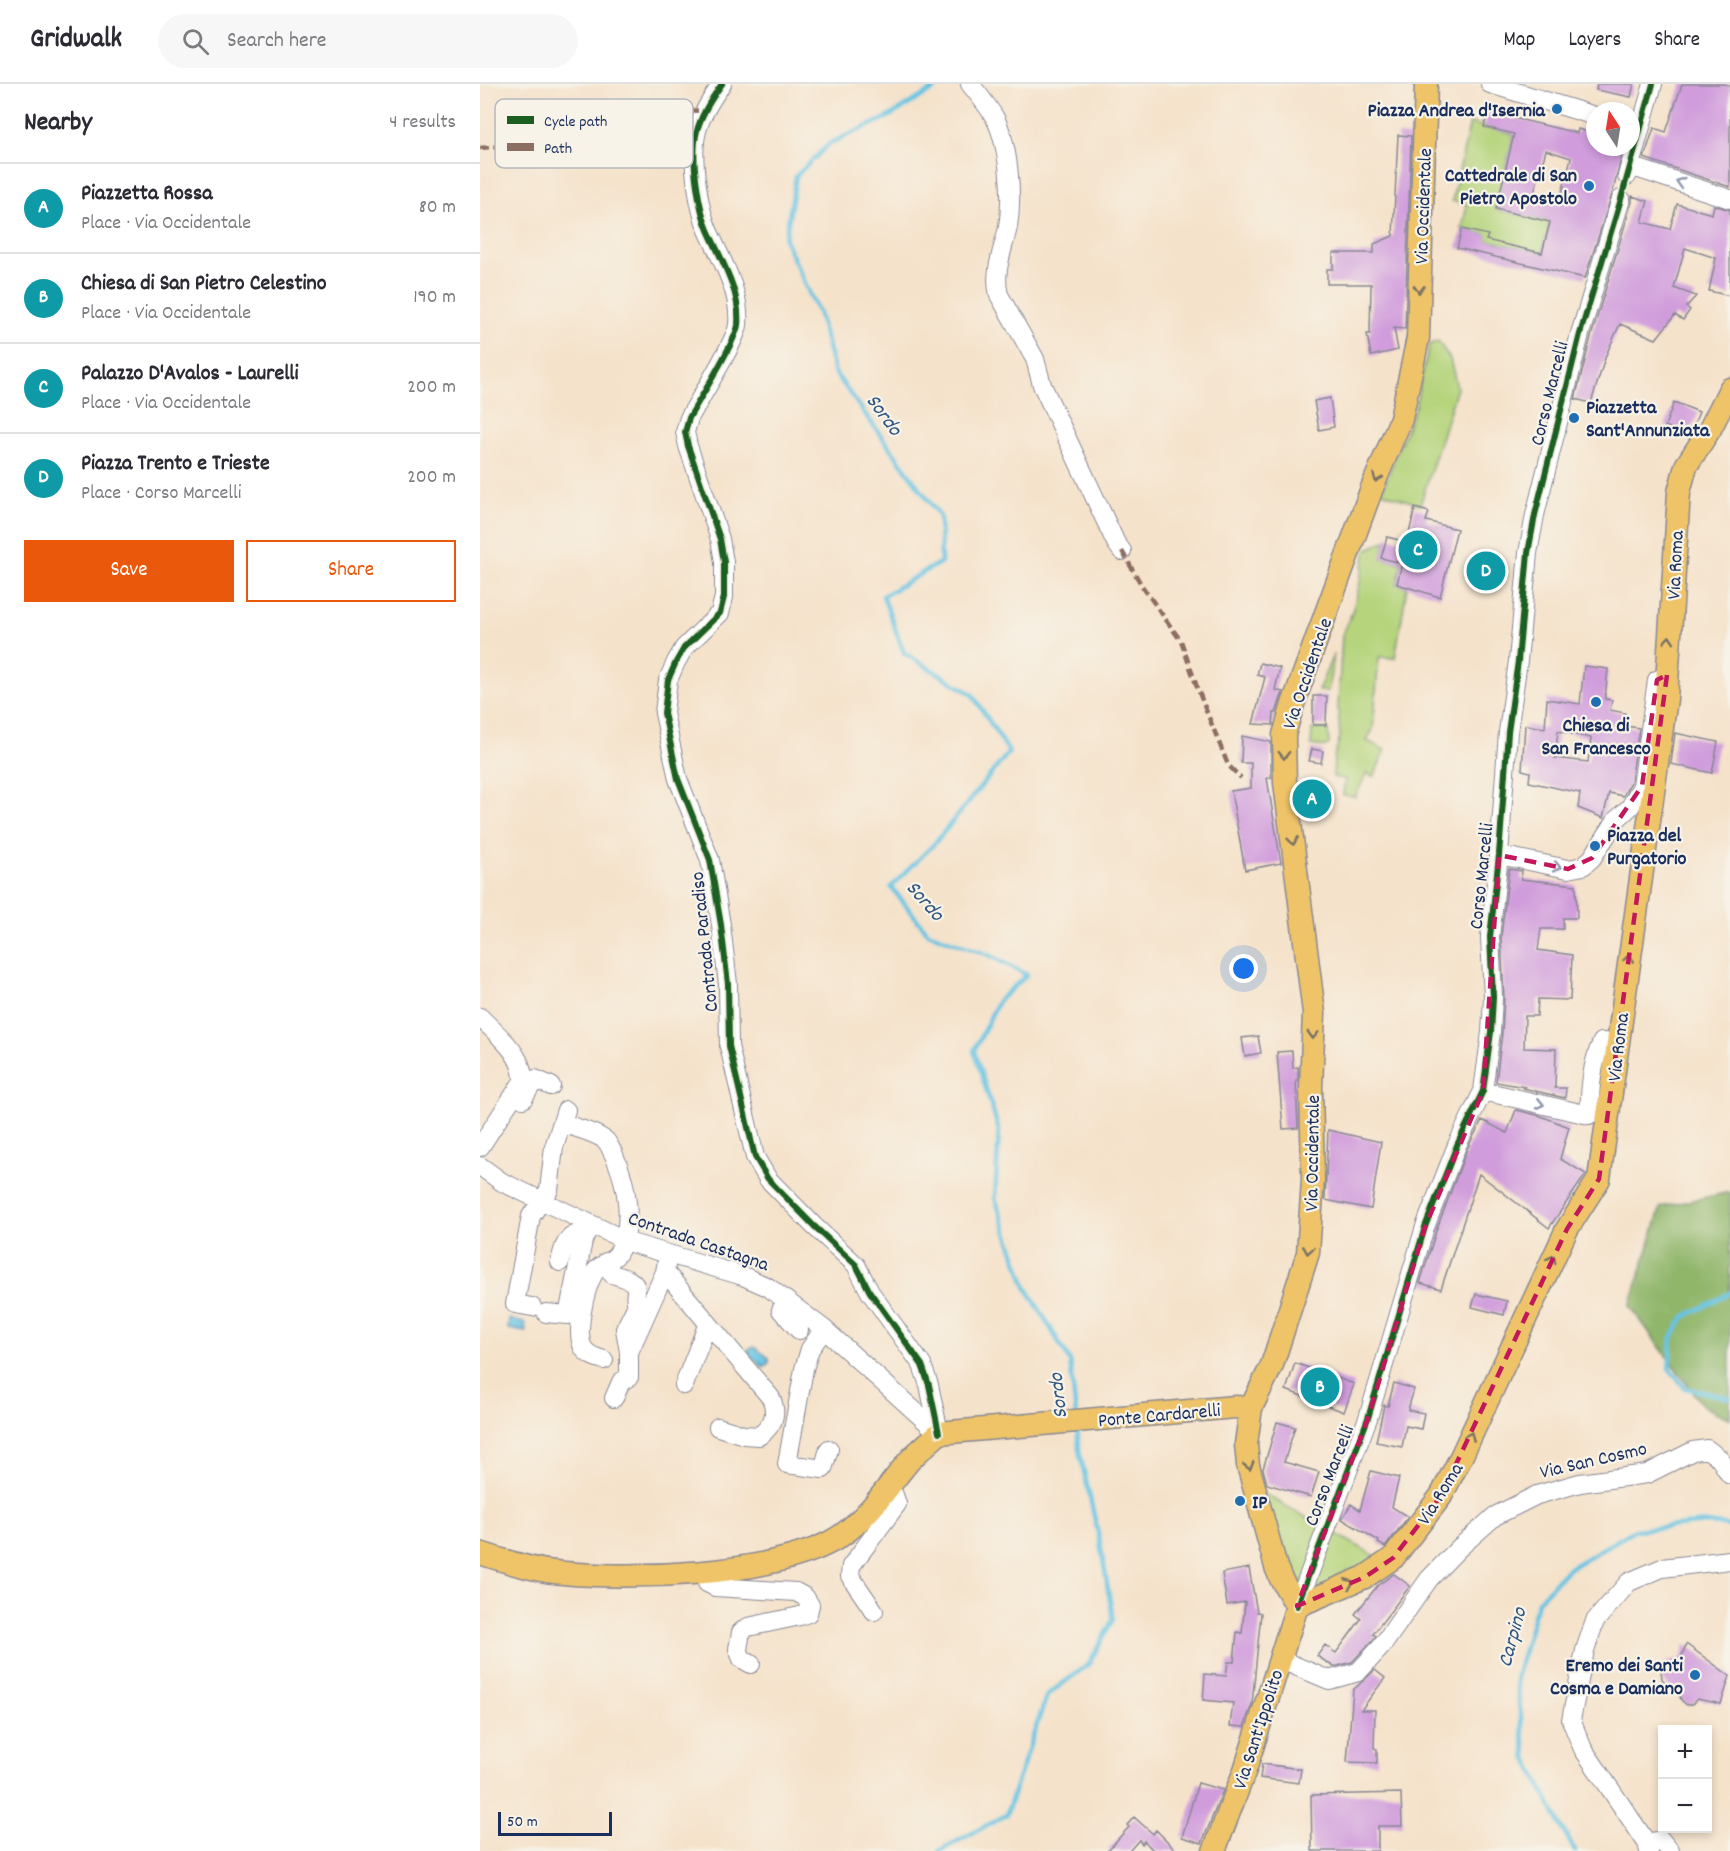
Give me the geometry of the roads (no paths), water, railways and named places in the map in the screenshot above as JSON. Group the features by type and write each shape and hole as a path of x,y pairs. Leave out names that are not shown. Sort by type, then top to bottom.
{"main road":[{"name":"Via Occidentale","path":"1296,1606 1276,1567 1248,1465 1243,1408 1272,1365 1308,1253 1312,1191 1311,1088 1314,1013 1285,783 1284,735 1372,488 1401,419 1405,401 1418,338 1426,84"},
{"name":"Via Roma","path":"1296,1606 1365,1577 1393,1558 1441,1496 1567,1229 1599,1179 1666,699 1679,492 1686,466 1710,429 1730,389"},
{"name":"Ponte Cardarelli","path":"939,1433 1243,1408"},
{"path":"480,1553 545,1570 603,1576 731,1569 800,1555 842,1535 882,1497 910,1460 939,1433"},
{"name":"Via Sant'Ippolito","path":"1214,1851 1245,1770 1296,1606"}],"street":[{"name":"Contrada Paradiso","path":"722,84 697,126 693,142 694,163 700,208 707,229 731,280 736,301 738,327 689,418 685,432 696,473 720,539 724,562 724,597 720,613 684,648 676,662 668,680 664,713 678,779 710,860 728,984 729,1046 755,1157 768,1179 856,1265 870,1292 922,1365 929,1385 939,1433"},
{"path":"970,84 996,120 1005,148 1011,203 997,274 996,285 999,295 1035,359 1042,385 1116,543 1122,551"},
{"path":"1490,84 1586,113"},
{"path":"1640,116 1653,84"},
{"path":"1631,156 1628,172 1730,199"},
{"name":"Corso Marcelli","path":"1296,1606 1368,1418 1425,1227 1457,1145 1483,1091 1493,997 1490,937 1500,855 1508,732 1518,661 1529,547 1577,345 1621,200"},
{"path":"1500,855 1568,869 1583,866 1592,858 1617,819 1630,807 1642,786 1657,680 1667,675"},
{"path":"480,1017 518,1058 523,1071 523,1082 480,1147"},
{"path":"1483,1091 1589,1115 1590,1091 1598,1051 1602,1042 1618,1043"},
{"path":"480,1167 536,1079 551,1086"},
{"path":"591,1228 583,1241 568,1315 515,1304 531,1216 549,1190 554,1147 564,1116 607,1141 617,1162 626,1192 627,1227 624,1239 617,1256 595,1271 582,1312 580,1331 583,1348 592,1357 604,1360"},
{"name":"Contrada Castagna","path":"480,1167 502,1182 591,1228 624,1239 666,1263 743,1276 768,1287 783,1305 824,1329 939,1433"},
{"path":"560,1262 567,1241 591,1228"},
{"path":"606,1262 612,1274 629,1280 636,1288 634,1297 637,1305 625,1329 629,1352 628,1377 621,1382 614,1398"},
{"path":"629,1352 666,1263"},
{"path":"666,1263 708,1323 771,1398 776,1408 768,1430 759,1436 744,1435 718,1427"},
{"path":"757,1293 783,1305 799,1330"},
{"path":"684,1385 708,1323"},
{"path":"824,1329 810,1349 809,1393 787,1464 823,1468 828,1449"},
{"name":"Via San Cosmo","path":"1279,1659 1329,1680 1358,1672 1382,1646 1429,1579 1459,1548 1495,1516 1537,1495 1580,1483 1647,1474 1692,1451 1707,1449 1720,1459 1730,1475"},
{"path":"874,1611 850,1576 851,1566 897,1504 889,1488"},
{"path":"1670,1851 1661,1840 1648,1847 1583,1749 1571,1720 1585,1650 1595,1621 1629,1582 1662,1568 1730,1560"},
{"path":"706,1571 707,1583 715,1587 796,1592 805,1597 810,1605 808,1612 800,1616 748,1627 741,1632 738,1649 742,1659 751,1664"}],"water":[{"path":"509,1319 525,1323 526,1332 508,1329"},
{"path":"754,1347 769,1358 766,1366 762,1366 749,1355 748,1349"}],"waterway":[{"name":"Sordo","path":"942,84 888,117 830,143 796,176 785,240 819,314 835,373 940,516 941,562 883,596 904,653 972,694 1009,752 934,844 891,887 928,933 989,955 1027,975 998,1001 974,1051 999,1130 995,1198 1026,1287 1070,1361 1076,1415"},
{"name":"Carpino","path":"1730,1293 1684,1317 1672,1337 1669,1368 1685,1388 1730,1398"},
{"name":"Sordo","path":"939,1851 1006,1815 1047,1695 1089,1664 1113,1619 1100,1542 1079,1450 1077,1426"},
{"name":"Carpino","path":"1575,1851 1526,1757 1516,1678 1538,1601 1568,1569 1635,1530 1707,1523 1730,1526"}],"place":[{"name":"Piazza Andrea d'Isernia","path":"1557,109"},
{"name":"Cattedrale di San Pietro Apostolo","path":"1589,186"},
{"name":"Piazzetta Sant'Annunziata","path":"1574,418"},
{"name":"Palazzo D'Avalos - Laurelli","path":"1418,550"},
{"name":"Piazza Trento e Trieste","path":"1486,571"},
{"name":"Chiesa di San Francesco","path":"1596,702"},
{"name":"Piazzetta Rossa","path":"1312,799"},
{"name":"Piazza del Purgatorio","path":"1595,846"},
{"name":"Chiesa di San Pietro Celestino","path":"1320,1387"},
{"name":"IP","path":"1240,1501"},
{"name":"Eremo dei Santi Cosma e Damiano","path":"1695,1675"}]}
